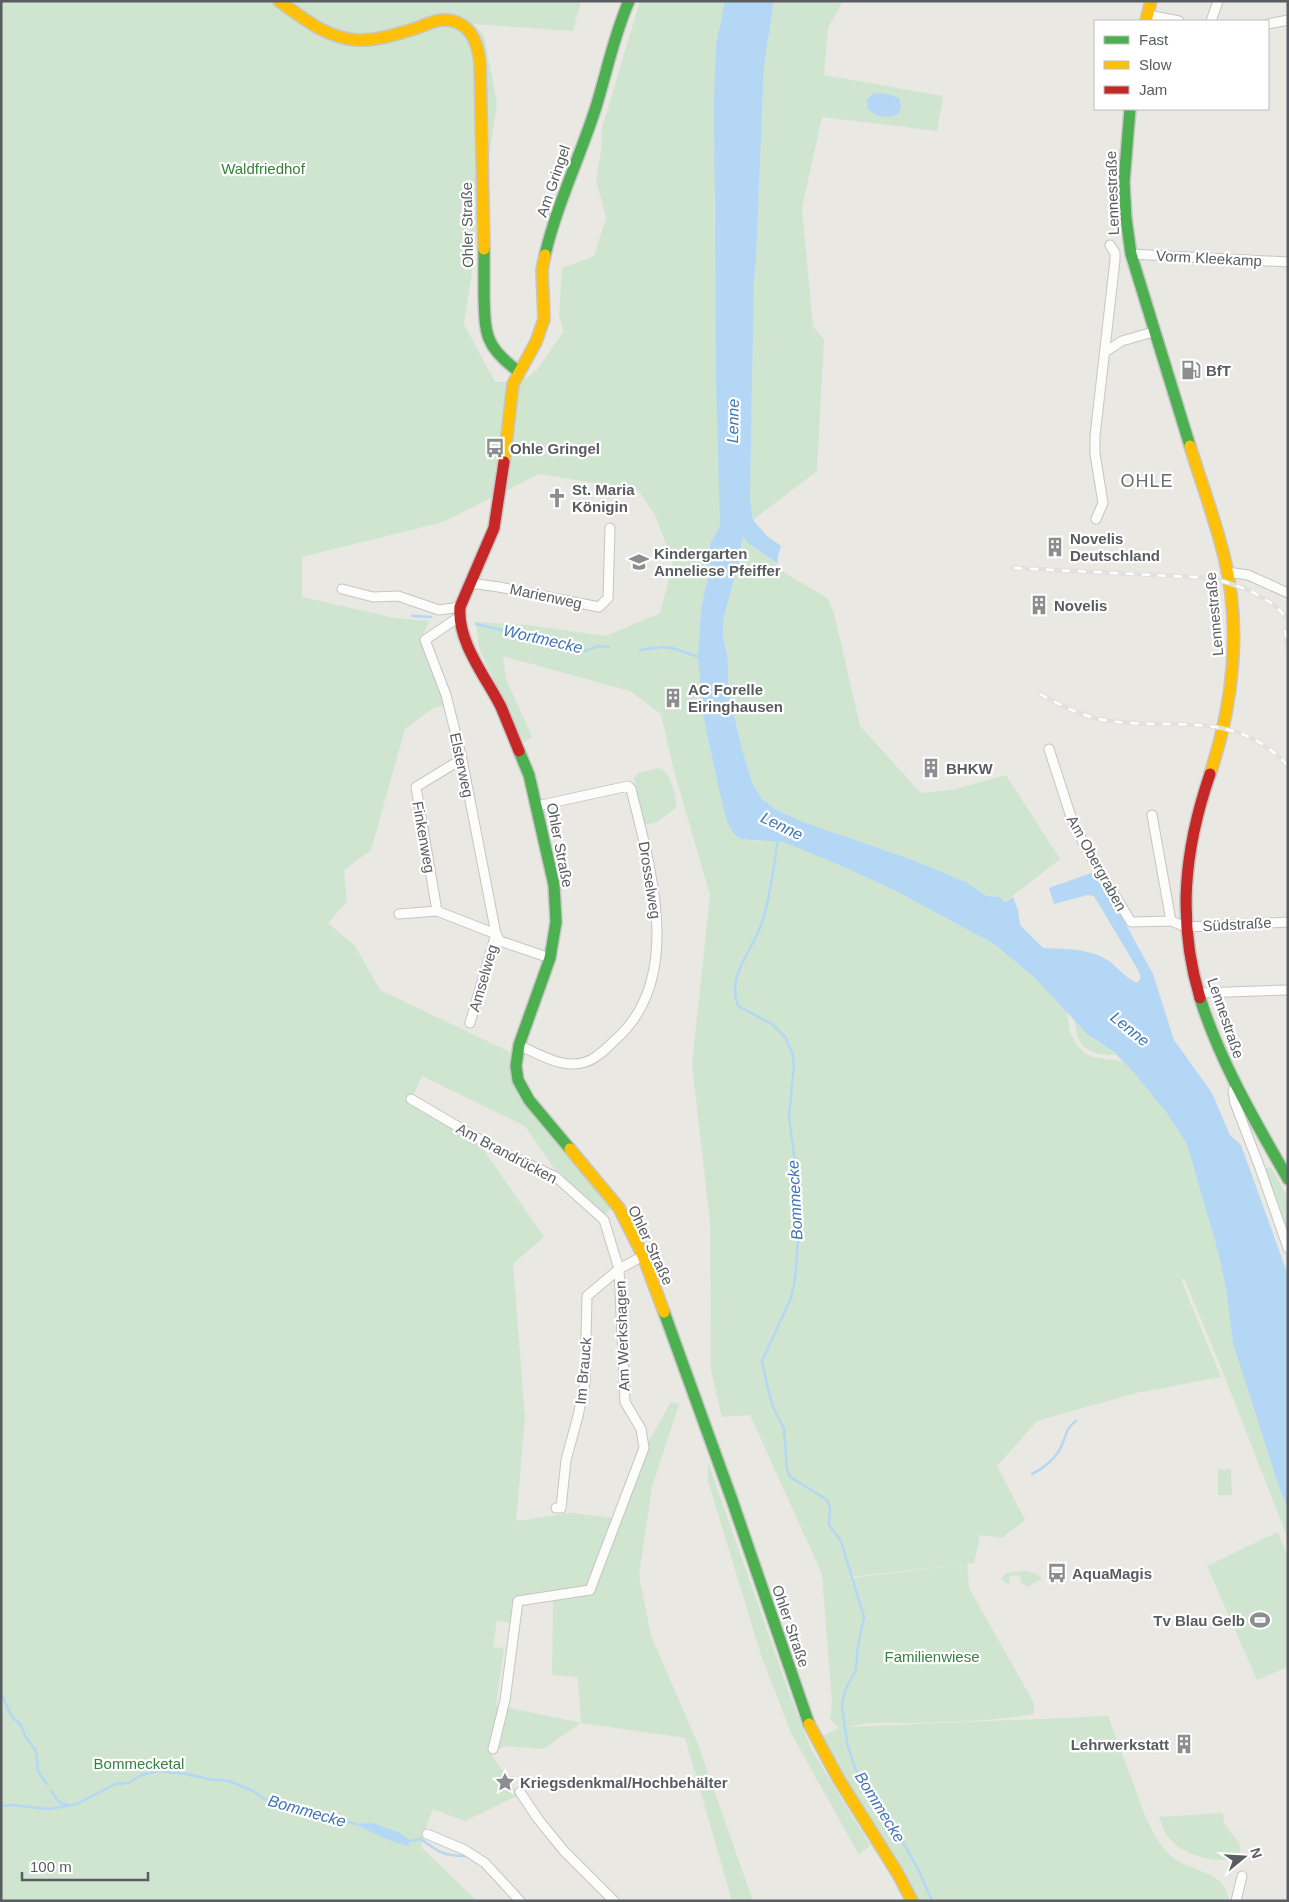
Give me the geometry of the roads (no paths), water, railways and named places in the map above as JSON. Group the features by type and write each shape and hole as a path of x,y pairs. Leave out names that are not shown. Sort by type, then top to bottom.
{"street":[{"name":"Ohler Straße","path":"279,1 320,28 345,39 365,40 384,38 441,20 448,20 464,26 476,38 480,51 485,328 493,347 506,362 518,371"},
{"name":"Am Gringel","path":"518,371 542,329 544,321 543,263 554,225 596,107 621,18 629,1"},
{"path":"1151,1 1147,18 1168,20"},
{"path":"1211,20 1218,1"},
{"path":"1269,24 1288,20"},
{"name":"Lennestraße","path":"1130,110 1125,146 1124,208 1131,254 1211,513 1227,572 1232,612 1233,662 1223,728 1196,820 1186,885 1186,927 1191,961 1222,1058 1236,1088 1288,1179"},
{"path":"1096,519 1103,504 1095,454 1095,436 1115,260 1115,253 1110,245"},
{"name":"Vorm Kleekamp","path":"1131,254 1288,262"},
{"path":"1105,352 1122,341 1154,332"},
{"path":"342,589 373,597 398,596 439,610 460,612 470,583 494,528 513,384 518,371"},
{"name":"Marienweg","path":"470,583 599,607 608,598 610,528"},
{"path":"1227,572 1248,575 1288,593"},
{"name":"Ohler Straße","path":"460,612 464,639 501,708 529,775 554,885 556,922 550,958 519,1045 516,1066 518,1080 529,1100 619,1208 643,1256 707,1430 808,1723 855,1806 903,1881 912,1901"},
{"name":"Elsterweg","path":"460,612 425,640 446,695 462,758 496,934"},
{"name":"Am Obergraben","path":"1049,749 1072,820 1086,848 1131,922 1171,921 1186,927"},
{"name":"Finkenweg","path":"437,911 416,787 462,758"},
{"name":"Drosselweg","path":"519,1045 558,1063 577,1064 596,1058 622,1035 642,1007 654,973 658,930 653,879 631,789 628,786 537,806"},
{"path":"1152,815 1171,921"},
{"name":"Amselweg","path":"399,914 437,911 496,934 500,941 550,958"},
{"name":"Südstraße","path":"1186,927 1288,922"},
{"name":"Amselweg","path":"470,1023 496,934"},
{"path":"1200,994 1288,990"},
{"name":"Lennestraße","path":"1236,1088 1233,1091 1235,1103 1288,1248"},
{"name":"Am Brandrücken","path":"411,1099 496,1149 556,1177 604,1220 619,1269"},
{"name":"Im Brauck","path":"556,1508 561,1508 566,1460 585,1382 587,1296 619,1269 643,1256"},
{"name":"Am Werkshagen","path":"493,1749 505,1700 518,1601 590,1590 644,1448 641,1429 625,1402 619,1269"},
{"path":"520,1792 538,1820 558,1844 614,1901"},
{"path":"427,1834 465,1850 485,1862 520,1901"},
{"path":"1236,1901 1242,1876"}],"water":[{"name":"Lenne","path":"725,1 774,1 764,66 754,280 750,499 753,520 767,536 781,546 778,564 748,543 744,537 741,541 741,555 723,620 723,637 728,660 728,690 753,785 762,799 777,810 803,822 910,859 966,882 987,896 1000,897 1005,902 1013,897 1018,910 1020,925 1043,948 1085,951 1109,961 1137,983 1141,978 1138,970 1094,896 1088,895 1054,904 1049,888 1091,873 1100,877 1153,974 1174,1040 1212,1093 1230,1135 1241,1145 1288,1275 1288,1508 1279,1487 1233,1343 1227,1295 1219,1255 1187,1144 1166,1112 1114,1052 1088,1035 1034,977 994,944 894,890 846,868 783,842 741,839 734,834 727,822 703,715 698,657 701,608 708,577 710,544 720,526 716,383 714,101 716,45"},
{"path":"874,93 888,94 899,98 901,106 899,113 883,117 868,109 867,99"},
{"path":"373,1823 400,1833 408,1839 409,1845 383,1838 355,1824"}],"waterway":[{"name":"Wortmecke","path":"412,616 431,617"},
{"name":"Wortmecke","path":"476,624 584,651 599,646 609,647"},
{"name":"Wortmecke","path":"640,650 662,647 672,648 699,657"},
{"name":"Bommecke","path":"778,839 764,916 741,966 735,986 738,1006 772,1024 786,1038 793,1056 794,1065 789,1116 798,1187 799,1228 795,1280 791,1298 762,1361 773,1407 784,1429 787,1469 790,1477 826,1499 830,1507 829,1525 841,1541 864,1617 858,1646 856,1670 845,1690 842,1706 847,1743 855,1768 871,1798 899,1835 919,1871 932,1901"},
{"path":"1032,1474 1055,1456 1061,1447 1068,1429 1076,1421"},
{"path":"1,1693 12,1717 21,1725 25,1736 36,1751 38,1771 47,1784"},
{"name":"Bommecke","path":"1,1806 12,1805 49,1809 77,1804 115,1784 128,1783 142,1775 157,1771 229,1781 253,1791 271,1803 295,1807 327,1820 346,1821 355,1824"},
{"path":"51,1791 59,1802 68,1805"},
{"name":"Bommecke","path":"409,1841 421,1839 442,1852 466,1856"}],"railway":[{"path":"1014,568 1213,578 1249,590 1273,604 1288,619"},
{"path":"1285,630 1288,651"},
{"path":"1040,694 1079,713 1104,720 1129,723 1201,725 1224,729 1246,736 1268,748 1288,766"}],"place":[{"name":"BfT","path":"1191,370"},
{"name":"Ohle Gringel","path":"495,448"},
{"name":"St. Maria Königin","path":"557,498"},
{"name":"Novelis Deutschland","path":"1055,547"},
{"name":"Kindergarten Anneliese Pfeiffer","path":"639,562"},
{"name":"Novelis","path":"1039,605"},
{"name":"AC Forelle Eiringhausen","path":"673,698"},
{"name":"BHKW","path":"931,768"},
{"name":"AquaMagis","path":"1057,1573"},
{"name":"Tv Blau Gelb","path":"1260,1620"},
{"name":"Lehrwerkstatt","path":"1184,1744"},
{"name":"Kriegsdenkmal/Hochbehälter","path":"505,1782"}],"district":[{"name":"OHLE","path":"1147,481"}],"park label":[{"name":"Waldfriedhof","path":"263,168"},
{"name":"Familienwiese","path":"932,1656"},
{"name":"Bommecketal","path":"139,1763"}]}
